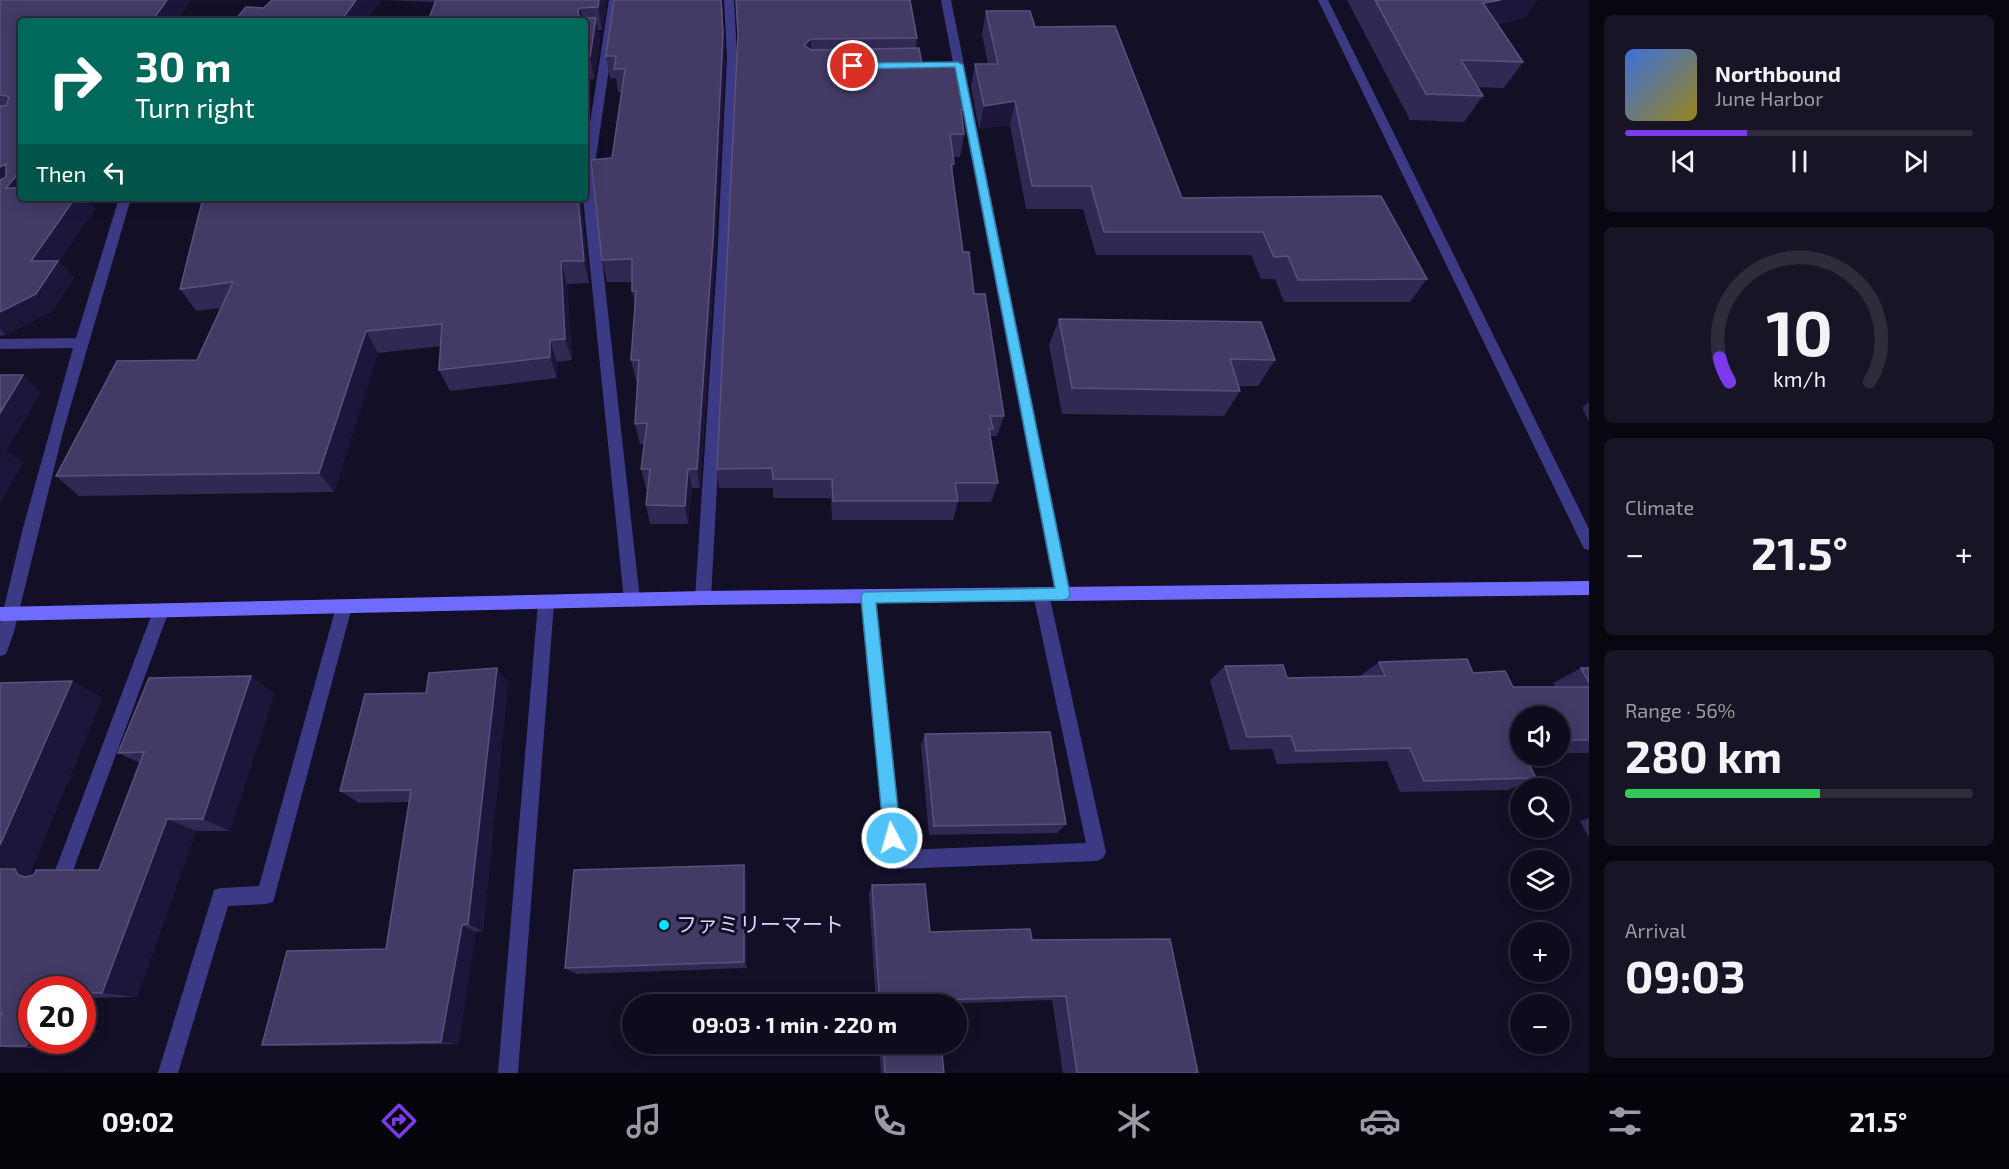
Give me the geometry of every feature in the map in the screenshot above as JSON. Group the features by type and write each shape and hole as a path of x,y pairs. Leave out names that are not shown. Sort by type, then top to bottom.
{"street":[{"path":"588,151 589,124 603,35 614,0"},
{"path":"703,598 732,68 729,0"},
{"path":"946,0 953,65 1063,594"},
{"path":"1323,0 1589,544"},
{"path":"588,187 632,600"},
{"path":"0,649 6,614 80,343 123,201"},
{"path":"0,344 80,343"},
{"path":"6,614 703,598 1589,588"},
{"path":"868,597 895,860 1097,852 1041,594"},
{"path":"508,1073 546,603"},
{"path":"168,1073 221,897 266,895 344,608"},
{"path":"62,876 161,611"}],"building":[{"path":"0,0 167,0 154,18 18,18 18,174 6,188 18,188 18,201 73,201 31,261 58,261 36,294 0,312 0,180 6,177 6,164 0,167 0,106 6,106 9,98 0,95"},
{"path":"272,0 356,0 343,18 237,18 246,7 264,8"},
{"path":"436,0 599,0 598,7 580,8 579,18 429,18"},
{"path":"614,0 721,0 723,34 713,240 697,469 688,469 685,506 646,505 650,469 641,469 647,423 635,424 639,360 631,360 636,291 632,291 632,259 602,260 591,160 612,158 625,69 614,69 616,56 606,56"},
{"path":"736,0 910,0 917,38 811,39 804,45 811,50 919,48 922,65 959,64 968,109 961,110 964,134 950,134 954,164 951,164 963,252 969,252 974,294 985,294 1004,416 990,416 993,429 989,429 998,483 955,483 958,501 833,501 832,479 773,479 772,468 717,469 738,34"},
{"path":"1375,0 1501,0 1483,3 1523,62 1461,60 1483,96 1426,94"},
{"path":"986,11 1030,11 1035,27 1115,26 1182,198 1381,196 1427,279 1298,280 1288,256 1274,257 1263,232 1104,232 1091,186 1032,186 1015,101 984,106 975,64 998,64"},
{"path":"588,18 596,18 590,57 588,57"},
{"path":"202,201 578,201 584,261 561,261 565,339 550,340 550,357 439,370 442,324 366,331 319,473 56,476 117,361 197,360 233,282 180,289"},
{"path":"1059,319 1261,322 1275,360 1230,359 1240,391 1072,388"},
{"path":"0,375 23,375 0,413"},
{"path":"1467,659 1473,673 1505,671 1513,687 1589,687 1589,740 1570,740 1570,706 1510,706 1510,766 1530,766 1536,778 1424,781 1410,748 1296,751 1291,736 1247,737 1225,666 1283,665 1287,678 1385,676 1379,662"},
{"path":"497,668 468,924 462,925 441,1042 262,1045 287,951 386,949 411,790 340,791 365,694 426,693 429,673"},
{"path":"1581,668 1589,668 1589,683"},
{"path":"251,676 203,819 167,819 102,993 96,993 96,976 18,976 18,1046 0,1046 2,1013 0,1013 0,869 15,869 18,875 26,877 34,875 36,870 99,870 144,752 118,753 149,678"},
{"path":"72,681 0,845 0,683"},
{"path":"1050,732 1066,824 934,826 925,734"},
{"name":"ファミリーマート","path":"744,865 744,962 565,968 574,870"},
{"path":"925,884 930,932 1030,929 1032,940 1170,939 1198,1073 1077,1073 1066,996 967,999 967,994 879,994 872,885"},
{"path":"884,1054 942,1054 944,1073 885,1073"}],"place":[{"name":"ファミリーマート","path":"664,925"}],"route":[{"path":"853,66 958,65 1063,594 868,597 892,838"}]}
